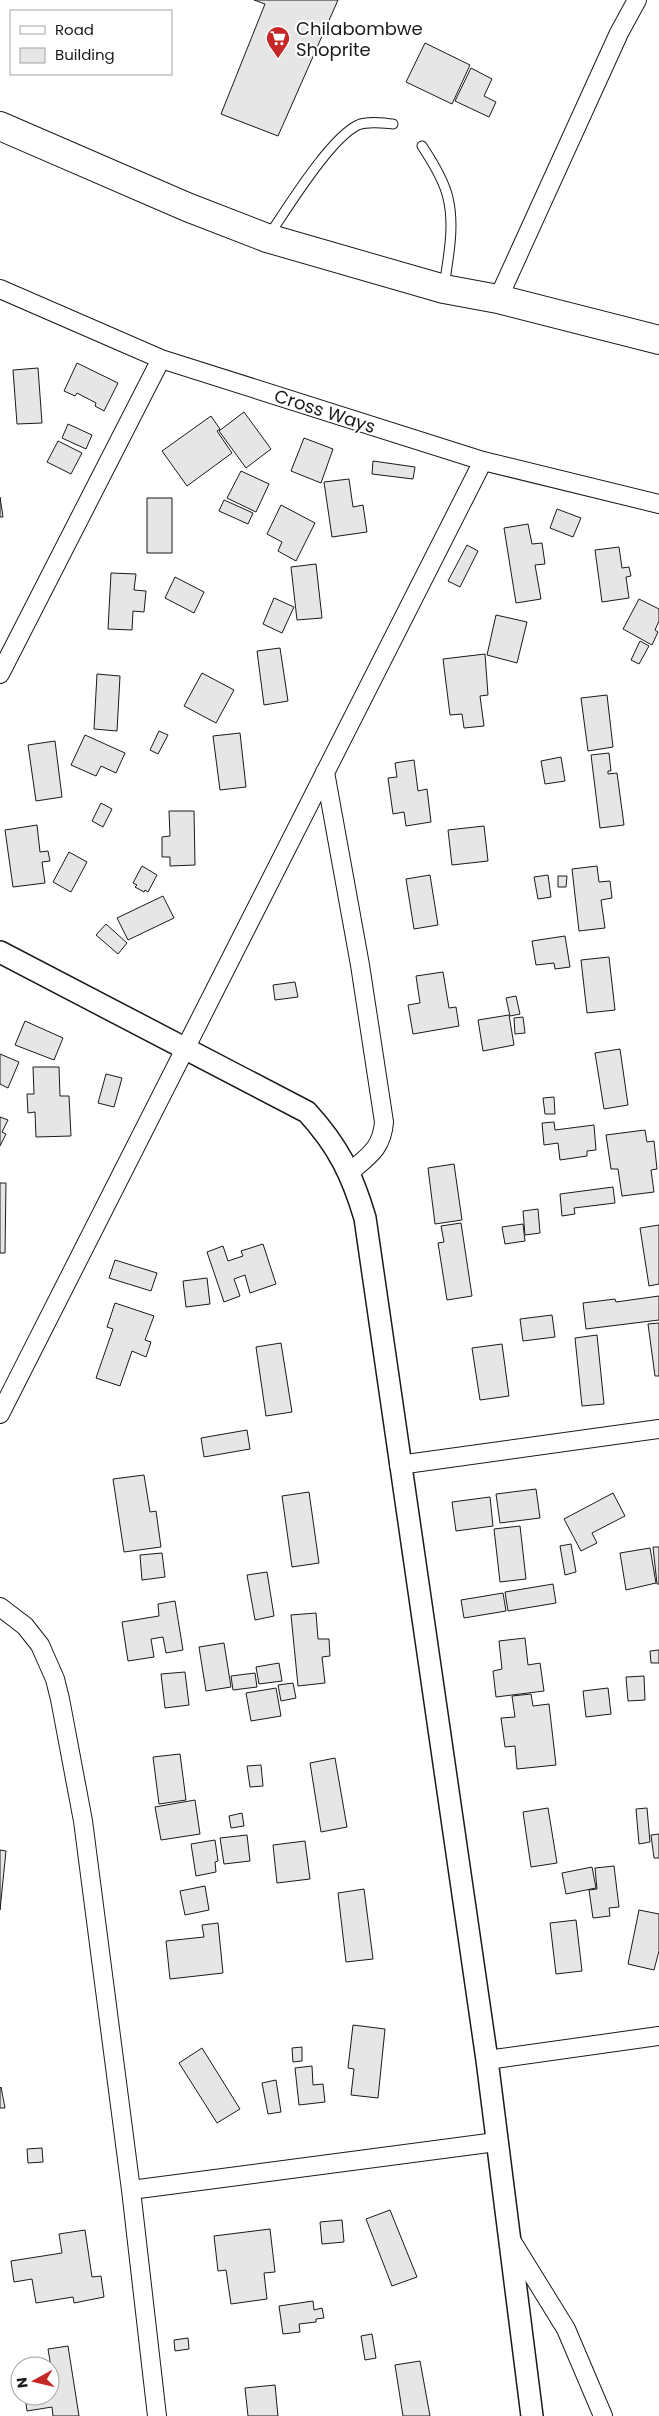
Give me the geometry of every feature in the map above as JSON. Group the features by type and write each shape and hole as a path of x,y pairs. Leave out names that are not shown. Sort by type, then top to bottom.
{"highway":[{"path":"0,126 187,207 267,238 444,289 498,299 659,340"}],"street":[{"path":"498,299 619,33 637,0"},
{"name":"Cross Ways","path":"0,288 161,359 483,461 659,504"},
{"path":"0,674 161,359"},
{"path":"0,1414 483,461"},
{"path":"325,772 360,965 384,1122 383,1137 375,1150 349,1172"},
{"path":"0,952 185,1047 306,1112 342,1156 349,1172 365,1218 399,1465 487,2060 532,2416"},
{"path":"399,1465 659,1429"},
{"path":"0,1607 25,1626 40,1645 55,1679 83,1821 131,2190 157,2416"},
{"path":"487,2060 659,2036"},
{"path":"131,2190 496,2142"},
{"path":"508,2235 566,2329 603,2416"}],"lane":[{"path":"267,238 315,168 341,139 358,126 374,123 393,124"},
{"path":"422,146 435,166 448,198 451,239 444,289"}],"building":[{"name":"Chilabombwe Shoprite","path":"254,0 338,0 278,136 221,114 265,4"},
{"path":"425,43 470,65 452,104 406,82"},
{"path":"471,68 492,79 484,96 496,102 489,117 455,101"},
{"path":"77,363 118,383 104,411 95,406 96,403 77,393 75,396 64,391"},
{"path":"38,368 42,423 17,424 13,370"},
{"path":"244,412 271,449 246,468 219,431"},
{"path":"211,416 220,429 217,431 232,453 187,486 162,451"},
{"path":"68,424 92,435 86,449 62,438"},
{"path":"304,438 333,449 321,483 291,471"},
{"path":"58,441 82,453 71,474 47,462"},
{"path":"373,461 415,467 413,479 372,474"},
{"path":"241,471 269,484 256,512 227,498"},
{"path":"349,479 353,507 363,505 367,532 332,537 324,482"},
{"path":"0,497 3,517 0,517"},
{"path":"147,498 172,498 172,553 147,553"},
{"path":"224,500 253,513 248,524 219,511"},
{"path":"281,505 315,523 296,561 278,551 282,542 267,534"},
{"path":"557,509 581,518 573,537 550,528"},
{"path":"528,524 532,544 542,543 545,564 535,565 541,599 516,603 504,528"},
{"path":"467,545 478,551 460,587 448,581"},
{"path":"619,547 622,568 629,567 631,576 626,577 629,598 602,602 595,550"},
{"path":"316,564 322,618 297,620 291,567"},
{"path":"111,573 136,574 134,590 146,591 144,612 133,611 132,630 108,629"},
{"path":"175,577 204,592 194,613 165,598"},
{"path":"274,598 294,607 282,633 263,624"},
{"path":"639,599 659,609 659,621 655,630 658,632 652,645 623,629"},
{"path":"496,615 527,622 517,663 487,655"},
{"path":"640,641 649,646 639,664 631,660"},
{"path":"280,648 288,701 264,705 257,651"},
{"path":"485,654 488,695 480,696 484,726 464,728 462,714 450,715 443,659"},
{"path":"202,673 234,690 216,723 184,706"},
{"path":"97,674 120,676 117,731 94,729"},
{"path":"607,695 613,747 588,751 581,698"},
{"path":"159,731 168,735 158,754 150,750"},
{"path":"240,733 246,787 220,790 213,736"},
{"path":"85,735 125,753 116,773 101,766 96,776 71,765"},
{"path":"55,741 62,797 36,801 28,745"},
{"path":"609,753 611,771 608,771 608,774 617,773 624,825 600,828 591,755"},
{"path":"561,757 565,781 545,784 541,761"},
{"path":"414,760 418,791 427,789 431,822 406,826 404,812 393,814 388,778 397,777 395,763"},
{"path":"101,803 112,809 103,827 92,821"},
{"path":"169,811 194,811 195,865 170,866 170,857 162,857 162,837 170,836"},
{"path":"37,825 40,852 48,851 50,861 42,862 45,883 13,887 5,830"},
{"path":"484,826 488,861 452,865 448,830"},
{"path":"69,852 87,862 71,892 53,882"},
{"path":"142,866 157,875 148,892 135,887 137,885 133,883"},
{"path":"597,866 599,882 610,881 612,898 601,900 605,928 579,931 572,869"},
{"path":"430,875 438,925 414,929 406,879"},
{"path":"548,875 551,897 538,899 534,877"},
{"path":"558,876 567,876 566,887 558,887"},
{"path":"163,896 174,918 128,940 117,918"},
{"path":"106,924 127,943 118,954 96,935"},
{"path":"565,936 570,967 555,969 554,963 536,965 532,941"},
{"path":"609,957 615,1010 587,1013 581,960"},
{"path":"443,972 449,1008 456,1007 459,1026 413,1034 408,1005 420,1003 416,976"},
{"path":"295,982 298,997 275,1000 273,985"},
{"path":"516,996 520,1014 510,1016 506,998"},
{"path":"509,1015 514,1045 483,1051 478,1020"},
{"path":"523,1017 525,1033 515,1034 514,1018"},
{"path":"25,1021 63,1038 54,1060 15,1045"},
{"path":"620,1049 628,1105 604,1109 595,1053"},
{"path":"0,1054 19,1062 8,1088 0,1084"},
{"path":"33,1067 59,1067 60,1096 69,1096 71,1136 36,1137 35,1112 28,1113 27,1094 34,1094"},
{"path":"106,1074 122,1078 114,1107 98,1103"},
{"path":"554,1097 555,1114 545,1114 543,1098"},
{"path":"0,1117 8,1120 2,1132 6,1134 0,1146"},
{"path":"554,1122 555,1130 594,1125 596,1150 587,1151 587,1156 560,1160 558,1143 544,1145 542,1123"},
{"path":"645,1130 647,1142 654,1141 657,1169 651,1170 654,1192 622,1196 618,1169 611,1169 606,1135"},
{"path":"454,1164 462,1220 435,1224 428,1168"},
{"path":"0,1183 6,1183 5,1253 0,1253"},
{"path":"613,1187 615,1203 574,1208 575,1214 562,1216 560,1194"},
{"path":"538,1209 540,1233 525,1235 523,1211"},
{"path":"461,1223 472,1296 447,1300 438,1243 444,1242 441,1226"},
{"path":"523,1224 525,1241 505,1244 502,1227"},
{"path":"659,1225 659,1284 649,1286 640,1228"},
{"path":"263,1244 276,1284 250,1293 245,1275 234,1279 240,1296 224,1302 207,1252 223,1246 228,1261 243,1256 241,1251"},
{"path":"115,1260 157,1273 151,1291 109,1278"},
{"path":"207,1278 210,1304 186,1307 183,1281"},
{"path":"659,1296 659,1320 586,1329 583,1303 615,1299 616,1302"},
{"path":"115,1303 154,1316 145,1340 151,1342 146,1357 132,1351 120,1386 96,1378 113,1329 107,1327"},
{"path":"552,1315 555,1337 523,1341 520,1319"},
{"path":"659,1323 659,1376 655,1376 648,1324"},
{"path":"597,1335 604,1404 582,1406 575,1338"},
{"path":"281,1343 292,1412 266,1416 256,1347"},
{"path":"502,1344 509,1396 480,1400 472,1348"},
{"path":"247,1430 250,1449 204,1457 201,1438"},
{"path":"144,1475 150,1512 156,1511 161,1547 124,1552 113,1479"},
{"path":"536,1489 540,1518 500,1523 496,1494"},
{"path":"309,1492 319,1563 292,1567 282,1496"},
{"path":"613,1493 625,1516 592,1533 597,1543 581,1551 564,1519"},
{"path":"490,1497 493,1526 456,1531 452,1502"},
{"path":"520,1526 526,1579 500,1582 494,1529"},
{"path":"571,1544 576,1572 565,1575 560,1546"},
{"path":"653,1547 659,1547 659,1584 657,1584"},
{"path":"650,1548 656,1583 626,1590 620,1553"},
{"path":"162,1553 165,1577 142,1580 140,1555"},
{"path":"267,1572 274,1616 255,1620 247,1575"},
{"path":"553,1584 556,1603 508,1611 505,1592"},
{"path":"503,1593 506,1611 464,1618 461,1600"},
{"path":"175,1601 183,1650 166,1653 163,1637 151,1639 154,1657 128,1661 122,1622 159,1616 158,1604"},
{"path":"316,1613 318,1639 329,1639 330,1656 322,1657 325,1683 298,1686 291,1615"},
{"path":"525,1638 528,1665 540,1663 544,1691 496,1697 493,1671 502,1669 499,1641"},
{"path":"224,1643 231,1687 206,1691 199,1647"},
{"path":"659,1650 659,1663 651,1663 650,1651"},
{"path":"279,1663 282,1681 259,1684 256,1667"},
{"path":"185,1672 189,1705 165,1708 161,1674"},
{"path":"255,1673 257,1687 233,1690 231,1676"},
{"path":"644,1676 645,1700 628,1701 626,1677"},
{"path":"293,1683 296,1698 281,1701 278,1685"},
{"path":"276,1688 281,1716 251,1721 246,1693"},
{"path":"608,1688 611,1714 586,1717 583,1691"},
{"path":"531,1694 533,1706 549,1704 556,1765 517,1769 515,1746 505,1747 501,1718 515,1717 512,1696"},
{"path":"180,1754 186,1800 159,1804 153,1757"},
{"path":"335,1758 347,1827 321,1832 310,1763"},
{"path":"261,1765 263,1786 250,1787 247,1766"},
{"path":"195,1800 200,1834 161,1840 155,1807"},
{"path":"548,1808 557,1863 531,1867 523,1812"},
{"path":"647,1808 650,1842 639,1844 636,1809"},
{"path":"242,1813 244,1826 231,1828 229,1816"},
{"path":"659,1834 659,1858 654,1858 651,1835"},
{"path":"247,1835 250,1861 224,1864 220,1838"},
{"path":"215,1840 218,1861 215,1862 216,1872 196,1876 191,1844"},
{"path":"305,1841 310,1879 277,1883 273,1845"},
{"path":"0,1850 6,1851 0,1910"},
{"path":"614,1866 619,1907 609,1908 610,1916 593,1918 589,1890 597,1889 595,1868"},
{"path":"592,1867 596,1888 566,1894 562,1873"},
{"path":"205,1886 209,1910 185,1915 180,1891"},
{"path":"364,1889 373,1959 346,1962 338,1893"},
{"path":"639,1910 659,1914 659,1951 654,1970 628,1964"},
{"path":"576,1920 582,1971 556,1974 550,1923"},
{"path":"218,1923 223,1973 170,1979 166,1941 204,1937 202,1925"},
{"path":"353,2025 385,2029 378,2098 351,2095 354,2069 348,2068"},
{"path":"302,2047 302,2061 293,2062 292,2048"},
{"path":"202,2048 240,2109 217,2123 179,2063"},
{"path":"312,2066 313,2085 323,2084 325,2102 299,2105 295,2068"},
{"path":"276,2080 281,2112 268,2114 262,2083"},
{"path":"1,2087 5,2108 0,2108"},
{"path":"42,2148 43,2162 28,2163 27,2149"},
{"path":"390,2210 417,2277 392,2286 366,2219"},
{"path":"342,2220 344,2242 322,2244 320,2222"},
{"path":"270,2229 275,2272 264,2273 267,2299 231,2304 226,2270 218,2271 214,2236"},
{"path":"85,2230 92,2277 101,2276 104,2297 74,2303 73,2297 36,2303 32,2279 14,2282 11,2261 62,2253 59,2234"},
{"path":"313,2301 314,2310 322,2308 324,2318 316,2319 316,2322 299,2324 300,2332 283,2334 279,2306"},
{"path":"372,2334 376,2358 365,2360 361,2336"},
{"path":"188,2338 189,2349 175,2351 174,2340"},
{"path":"68,2346 79,2416 53,2416 52,2407 27,2411 26,2406 60,2406 60,2356 49,2356 48,2349"},
{"path":"420,2361 430,2416 403,2416 395,2365"},
{"path":"275,2385 278,2416 248,2416 245,2388"}],"place":[{"name":"Chilabombwe Shoprite","path":"278,59"}]}
